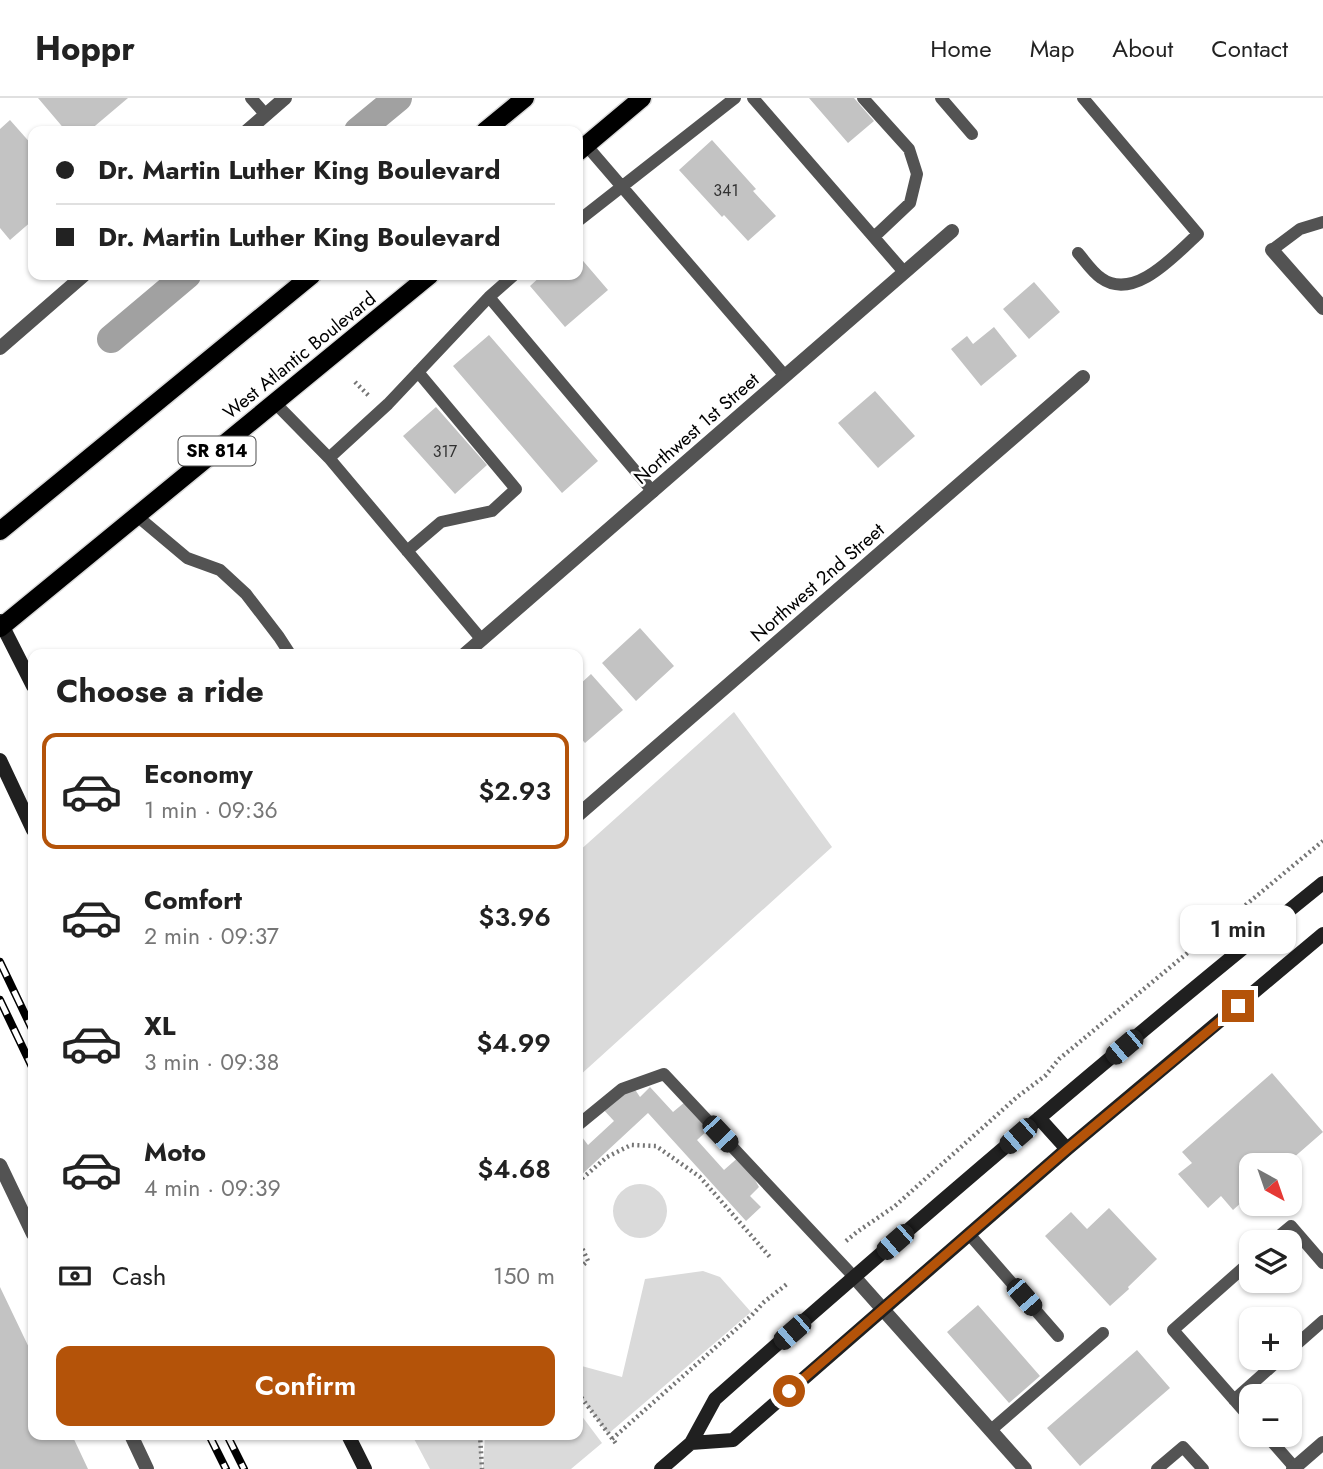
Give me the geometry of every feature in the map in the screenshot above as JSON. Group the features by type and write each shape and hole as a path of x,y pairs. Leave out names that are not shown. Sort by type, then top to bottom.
{"main road":[{"path":"491,126 525,98"},
{"path":"583,148 642,98"},
{"path":"0,531 306,280"},
{"name":"West Atlantic Boulevard","path":"1,625 138,516 424,280"},
{"path":"1,625 28,676"},
{"path":"0,760 28,819"},
{"path":"661,1469 691,1443 715,1399 1039,1118 1208,975 1323,883"},
{"path":"691,1443 733,1440 1067,1149 1323,934"},
{"path":"1039,1118 1067,1149"},
{"path":"350,1440 365,1469"}],"street":[{"path":"253,126 285,98"},
{"name":"Northwest 1st Street","path":"471,649 952,231"},
{"path":"1272,250 1323,309"},
{"path":"0,348 78,280"},
{"name":"Northwest 2nd Street","path":"583,812 1083,377"},
{"path":"0,1165 28,1224"},
{"path":"855,1278 1025,1469"},
{"path":"133,1440 147,1469"},
{"path":"1294,1468 1323,1443"}],"lane":[{"path":"251,98 266,115"},
{"path":"583,217 735,98"},
{"path":"753,98 904,272"},
{"path":"863,98 909,149 917,174 910,203 874,237"},
{"path":"941,98 972,134"},
{"path":"1078,253 1099,277 1111,284 1124,286 1154,273 1198,234 1083,98"},
{"path":"583,150 621,187 785,376"},
{"path":"1272,250 1300,229 1323,222"},
{"path":"329,458 388,404 508,280"},
{"path":"489,297 653,492"},
{"path":"407,551 441,522 492,511 516,489 418,372"},
{"path":"275,403 329,458 482,640"},
{"path":"138,516 187,558 220,570 246,594 287,649"},
{"path":"583,1121 622,1088 664,1074 855,1278"},
{"path":"969,1234 1058,1336"},
{"path":"1302,1239 1323,1263"},
{"path":"1239,1272 1173,1330 1239,1405"},
{"path":"1302,1339 1323,1321"},
{"path":"990,1430 1103,1334"},
{"path":"1234,1399 1267,1370"},
{"path":"1157,1469 1183,1447 1203,1469"},
{"path":"1276,1447 1294,1468"}],"path":[{"path":"355,382 371,397"},
{"path":"832,1253 895,1206 1017,1097 1045,1076 1059,1059 1323,841"},
{"path":"583,1178 607,1157 631,1145 656,1146 700,1177 770,1257"},
{"path":"583,1250 588,1261 583,1265"},
{"path":"612,1439 787,1284"},
{"path":"583,1400 617,1445"},
{"path":"481,1440 482,1469"}],"shaded area":[{"path":"734,712 832,847 583,1072 583,848"},
{"path":"640,1184 659,1192 667,1211 659,1230 640,1238 621,1230 613,1211 621,1192"},
{"path":"703,1271 720,1277 751,1312 608,1434 583,1400 583,1366 622,1377 645,1279"},
{"path":"583,1418 602,1443 571,1469 483,1469 485,1440 583,1440"},
{"path":"415,1440 480,1440 482,1469 430,1469"}],"building":[{"path":"38,98 128,98 95,126 62,126"},
{"path":"809,98 854,98 874,121 848,143"},
{"path":"10,120 28,140 28,224 10,240 0,228 0,129"},
{"path":"712,140 776,216 748,241 679,170"},
{"path":"583,261 608,290 565,327 530,286 537,280 583,280"},
{"path":"1034,282 1060,312 1029,339 1003,309"},
{"path":"994,327 1017,356 981,386 951,349 967,336 973,344"},
{"path":"489,335 598,461 562,493 453,366"},
{"path":"875,391 915,436 878,468 838,423"},
{"path":"436,407 487,465 455,494 403,436"},
{"path":"640,628 674,666 636,701 602,663"},
{"path":"591,674 623,710 585,743 583,741 583,681"},
{"path":"1272,1073 1323,1132 1299,1153 1239,1153 1239,1205 1233,1210 1221,1196 1208,1208 1178,1174 1192,1163 1182,1152"},
{"path":"650,1087 673,1112 685,1102 709,1129 697,1140 724,1170 741,1155 759,1187 750,1196 761,1207 746,1221 648,1113 583,1173 583,1138 588,1145 614,1121 601,1107 634,1088 640,1097"},
{"path":"1109,1208 1157,1259 1110,1306 1045,1236 1071,1212 1087,1229"},
{"path":"0,1287 28,1346 28,1440 74,1440 88,1469 0,1469"},
{"path":"978,1305 1040,1376 1009,1403 947,1332"},
{"path":"1137,1350 1170,1388 1080,1466 1047,1428"}],"waterway":[{"path":"364,126 398,98"},
{"path":"111,339 181,280"}],"railway":[{"path":"0,962 28,1021"},
{"path":"0,1000 28,1059"},
{"path":"212,1440 226,1469"},
{"path":"230,1440 244,1469"}],"route":[{"path":"789,1391 1067,1149 1238,1006"}]}
